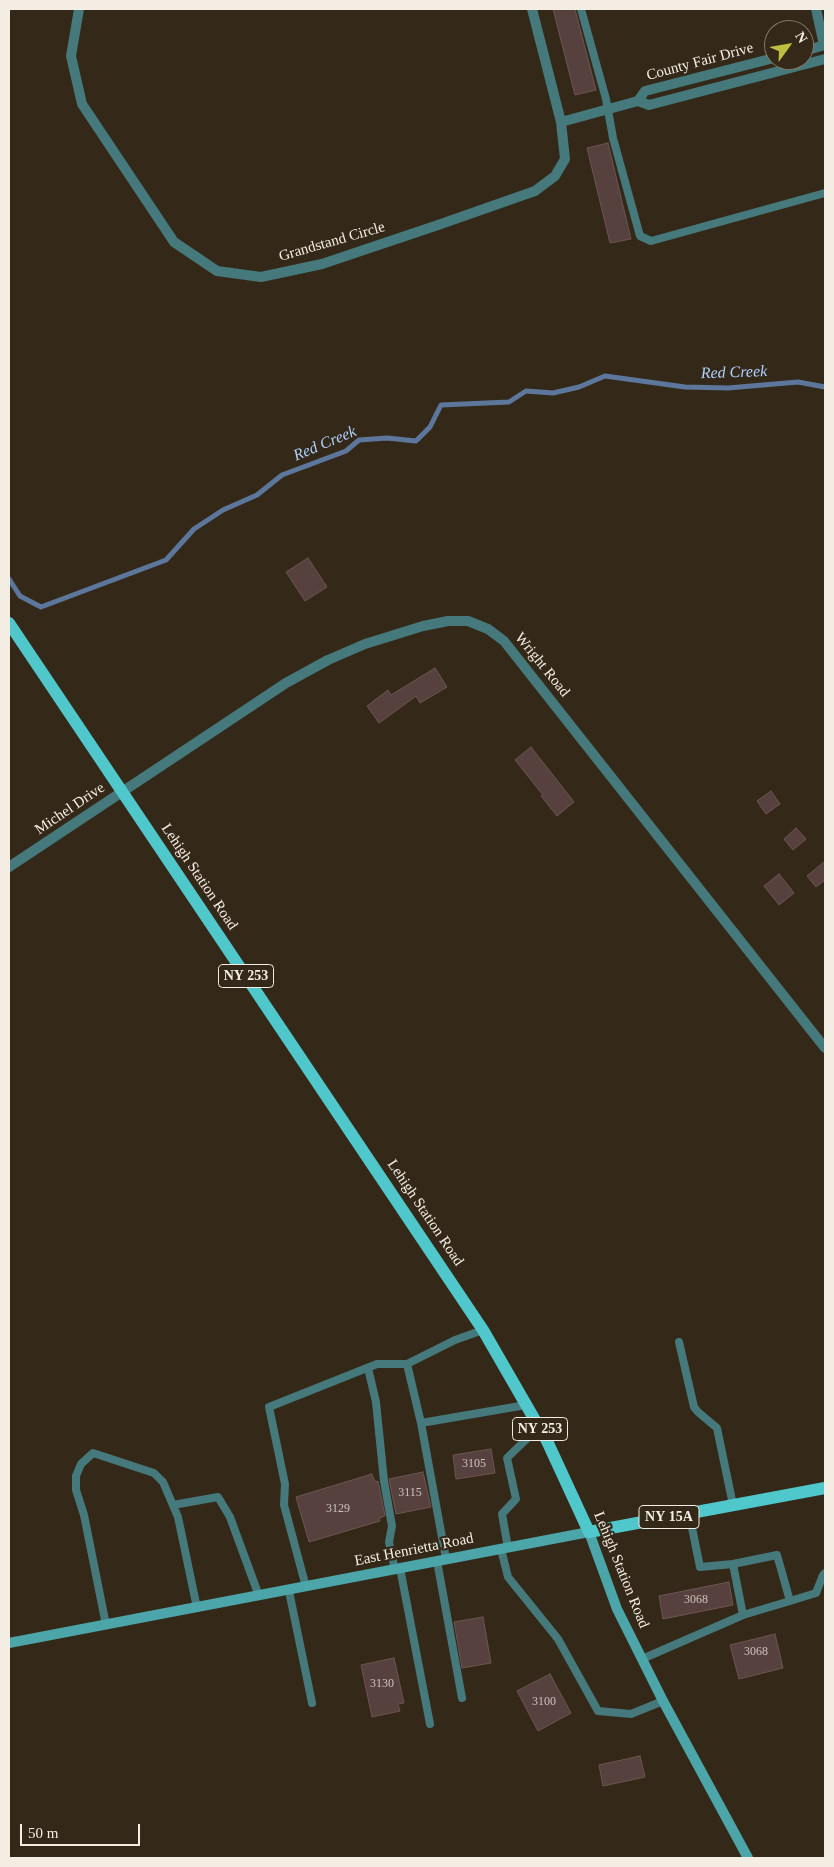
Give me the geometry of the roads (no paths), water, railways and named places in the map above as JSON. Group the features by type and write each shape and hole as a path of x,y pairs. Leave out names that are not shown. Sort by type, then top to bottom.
{"main road":[{"name":"Lehigh Station Road","path":"9,623 483,1330 539,1427 589,1532 617,1609 663,1701 748,1858"},
{"name":"East Henrietta Road","path":"9,1643 825,1488"}],"street":[{"name":"Grandstand Circle","path":"79,9 71,56 82,104 174,242 217,271 260,278 322,264 535,192 556,176 565,159 561,122 532,9"},
{"path":"816,9 825,47"},
{"name":"County Fair Drive","path":"561,122 638,102 649,106 825,59"},
{"name":"County Fair Drive","path":"638,102 645,91 764,61"},
{"name":"Wright Road","path":"122,792 286,683 328,660 365,644 422,626 448,621 468,621 488,629 504,641 825,1048"},
{"name":"Michel Drive","path":"9,867 122,792"}],"lane":[{"path":"581,9 640,236 651,241 825,193"},
{"path":"306,1587 284,1505 286,1484 269,1407 377,1364 407,1364 455,1340 483,1330"},
{"path":"679,1342 694,1406 698,1412 717,1428 732,1505"},
{"path":"407,1364 421,1423 462,1698"},
{"path":"368,1368 376,1402 384,1481 392,1526 389,1542 398,1569 430,1724"},
{"path":"421,1423 526,1405"},
{"path":"539,1427 508,1458 516,1499 502,1514 508,1578 558,1639 598,1710 631,1714 663,1701"},
{"path":"106,1625 84,1515 76,1490 76,1476 81,1464 93,1453 154,1473 163,1482 178,1517 197,1608"},
{"path":"173,1505 218,1497 230,1517 259,1596"},
{"path":"690,1513 700,1566 733,1564 777,1555 790,1601"},
{"path":"733,1564 743,1615"},
{"path":"642,1659 743,1615 816,1592 825,1573"},
{"path":"289,1591 312,1703"}],"waterway":[{"name":"Red Creek","path":"9,579 20,596 41,607 166,560 194,529 223,510 257,495 282,475 346,451 359,440 387,438 416,441 430,427 441,405 509,402 526,391 553,393 579,387 605,376 685,387 728,388 798,382 825,387"}]}
